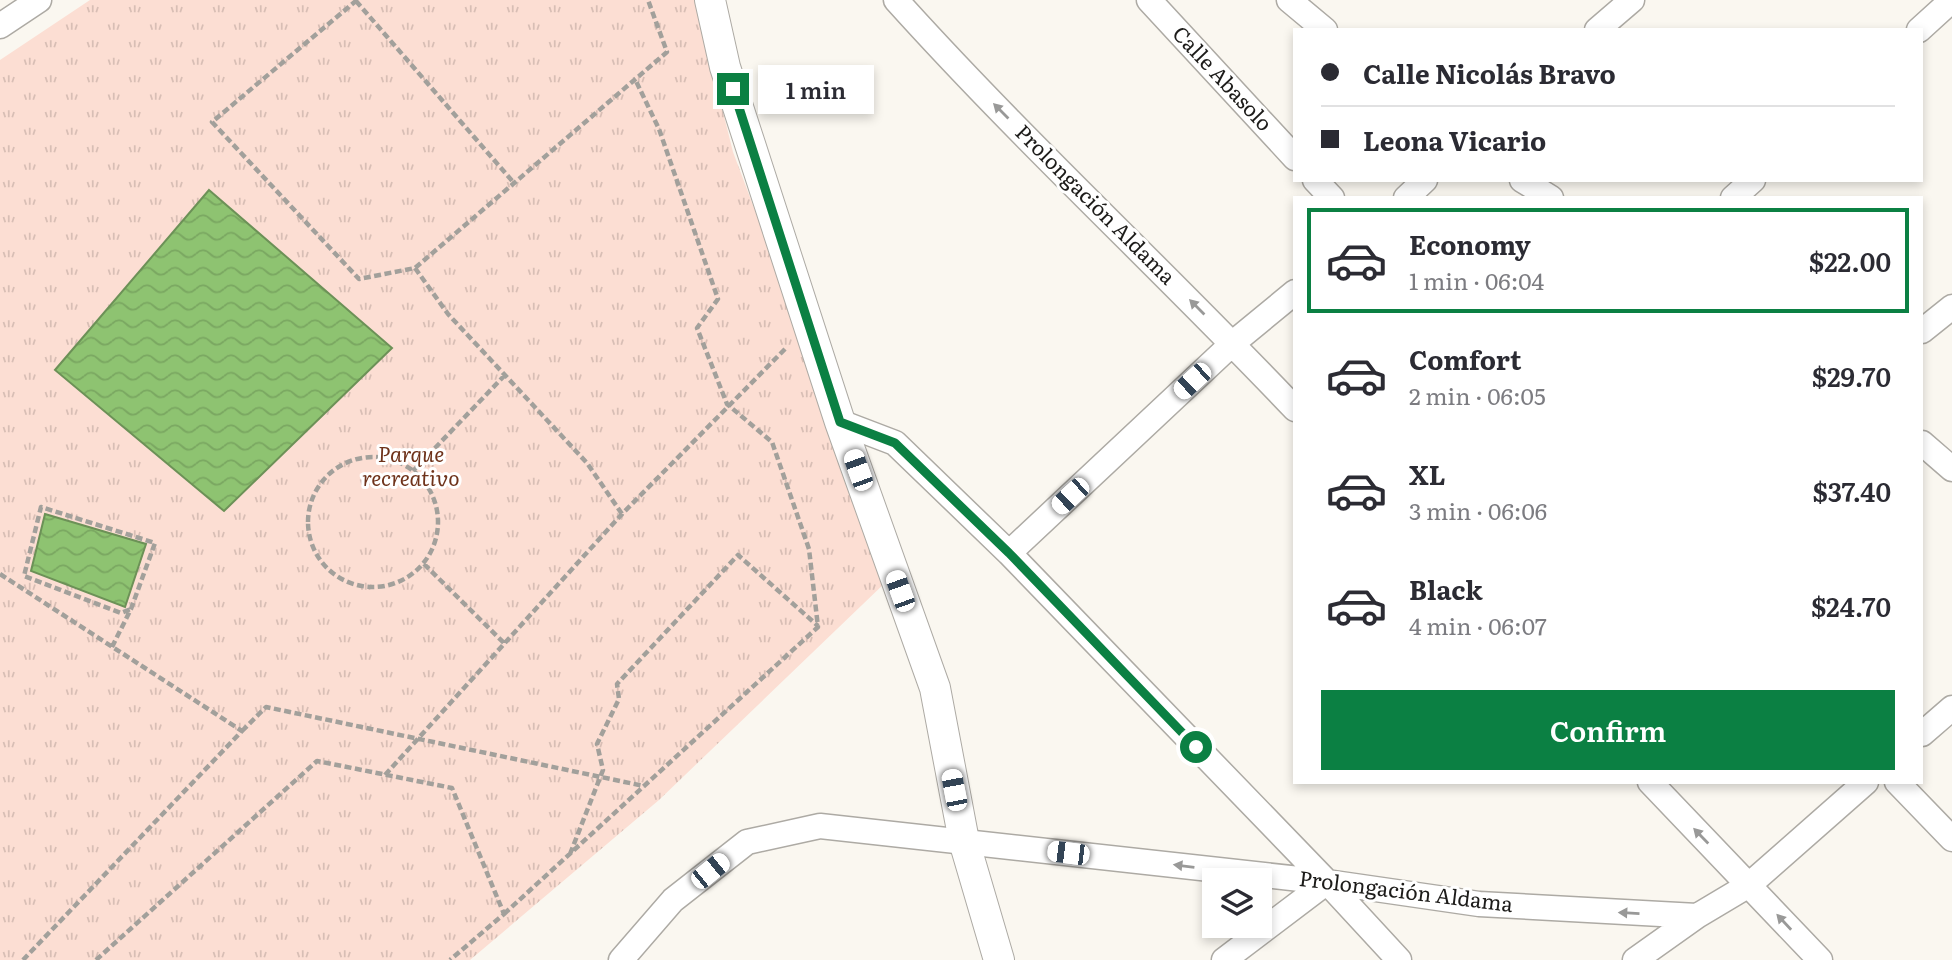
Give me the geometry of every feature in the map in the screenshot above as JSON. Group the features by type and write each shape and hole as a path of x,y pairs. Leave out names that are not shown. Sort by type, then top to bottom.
{"street":[{"path":"0,26 39,0"},
{"path":"710,0 725,67 840,422 935,688 964,841 999,960"},
{"name":"Prolongación Aldama","path":"896,0 950,60 1233,343 1293,407"},
{"path":"1289,0 1323,28"},
{"path":"1599,28 1632,0"},
{"path":"1921,28 1952,0"},
{"name":"Calle Abasolo","path":"1158,3 1293,156"},
{"path":"1317,182 1330,196"},
{"path":"1408,196 1423,182"},
{"path":"1525,182 1548,196"},
{"path":"1735,196 1751,182"},
{"path":"1009,553 1233,343 1293,294"},
{"path":"1923,330 1952,307"},
{"path":"840,422 895,443 1009,553 1328,882 1399,960"},
{"path":"1923,444 1952,468"},
{"path":"1923,733 1952,708"},
{"path":"1652,784 1820,960"},
{"path":"1635,960 1697,916 1749,885 1864,784"},
{"path":"1899,784 1952,839"},
{"name":"Prolongación Aldama","path":"621,960 673,900 747,842 820,826 1328,882 1479,905 1697,916"},
{"path":"1224,960 1328,882"}],"path":[{"path":"514,183 356,1 212,122 359,279 415,268 667,52 648,0"},
{"path":"635,79 659,129 718,299 697,328 729,406 772,442 809,550 818,627"},
{"path":"415,268 448,314 587,463 622,514"},
{"path":"384,775 622,514 809,325"},
{"path":"413,471 505,375"},
{"path":"364,457 384,458 413,471 430,490 438,509 434,548 424,564 408,578 388,586 367,587 347,582 329,570 316,553 309,533 309,512 315,492 327,475 345,463 364,457"},
{"path":"112,647 131,609 155,543 41,507 24,576 121,613 131,609"},
{"path":"569,856 603,770 597,744 620,699 617,684 738,555 818,627"},
{"path":"424,564 505,643"},
{"path":"0,574 242,731"},
{"path":"450,960 569,856 818,627"},
{"path":"23,960 266,707 645,786"},
{"path":"96,960 317,761 452,788 504,914"}],"green space":[{"name":"Parque recreativo","path":"90,0 695,0 733,152 801,333 887,581 659,800 470,960 0,960 0,60"}],"water":[{"path":"209,190 392,348 224,511 55,370"},
{"path":"45,514 146,544 125,607 31,571"}],"route":[{"path":"733,89 840,422 895,443 1009,553 1196,747"}]}
